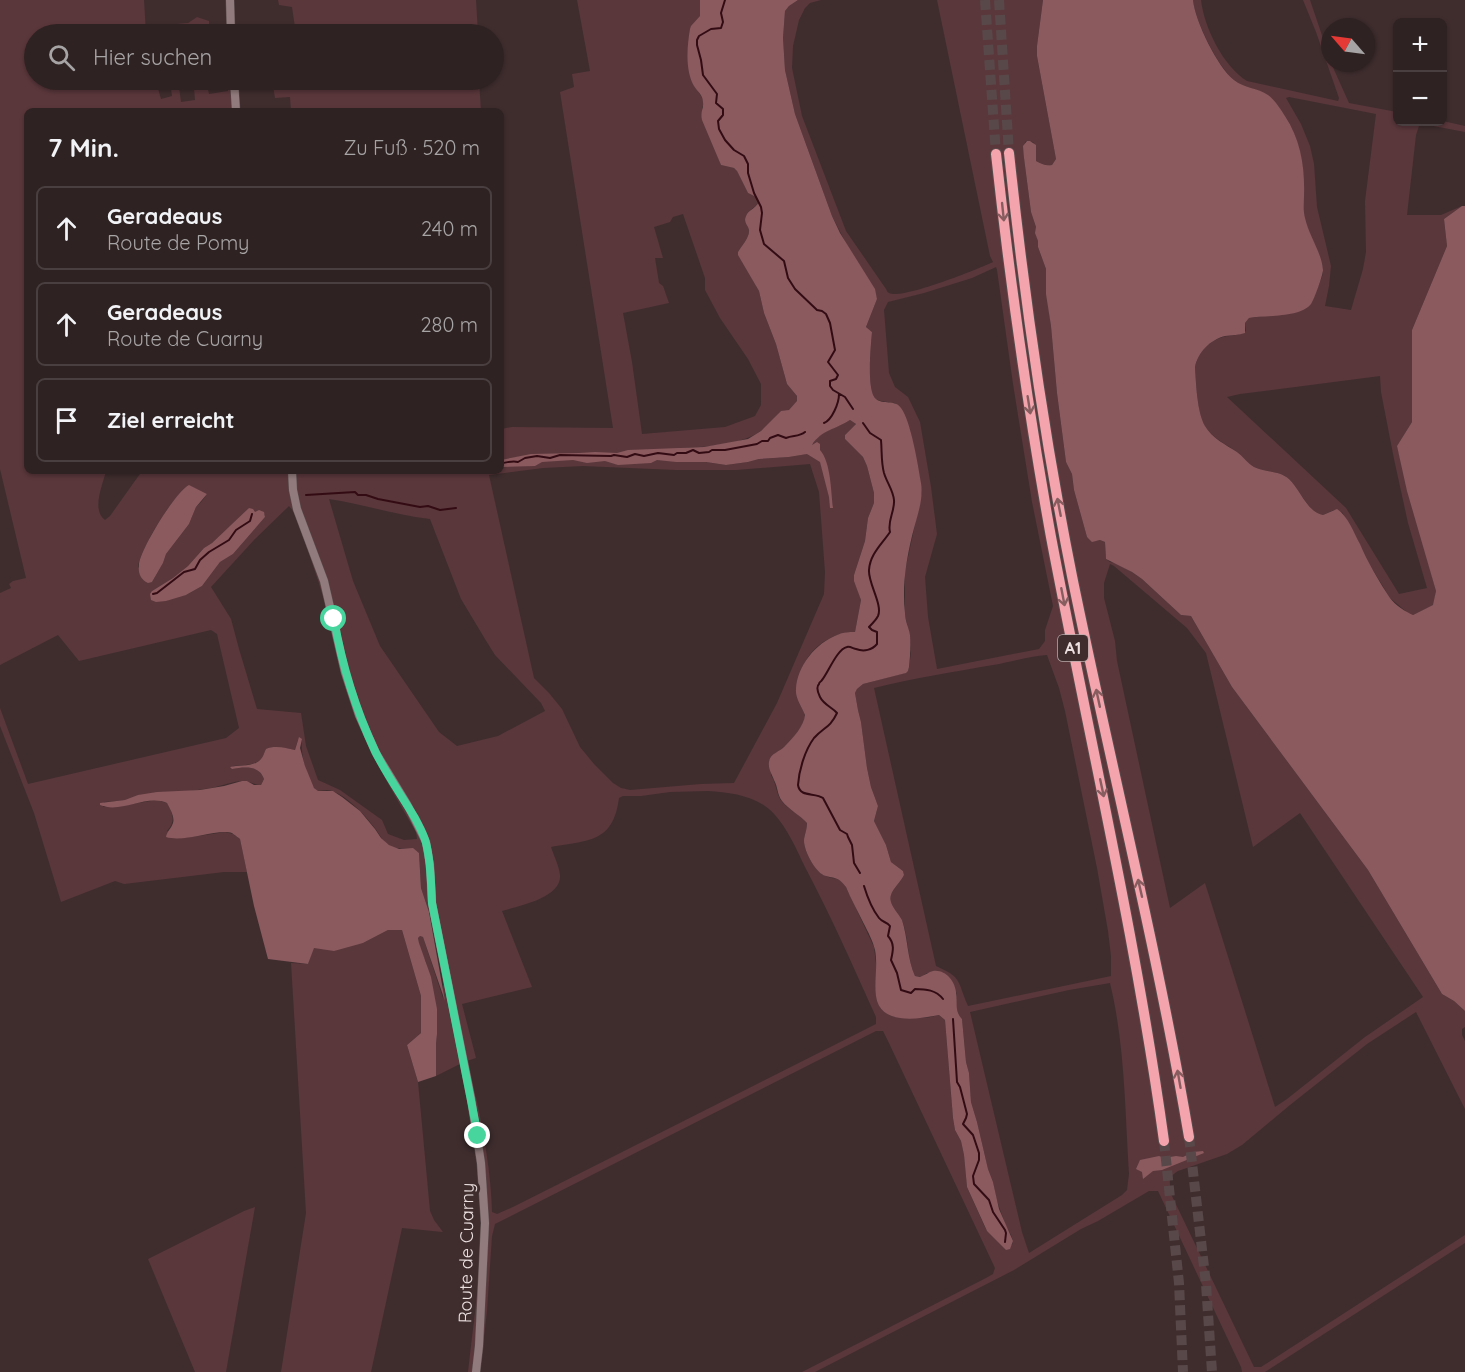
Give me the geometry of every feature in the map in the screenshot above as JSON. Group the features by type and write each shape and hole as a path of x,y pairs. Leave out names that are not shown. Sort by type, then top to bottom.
{"highway":[{"name":"A1","path":"1009,153 1032,343 1059,510 1090,663 1158,969 1189,1137"},
{"name":"A1","path":"996,154 1012,289 1037,458 1066,615 1133,945 1148,1028 1164,1141"}],"street":[{"path":"230,0 231,24"},
{"path":"235,90 236,108"},
{"name":"Route de Cuarny","path":"292,474 297,509 324,580 345,672 359,716 376,753 422,831 428,852 432,903 471,1098 481,1163 485,1223 476,1372"}],"shaded area":[{"path":"0,0 144,0 145,24 24,24 24,90 158,90 161,99 172,96 171,90 179,90 181,102 195,100 194,90 208,90 209,94 232,90 233,108 24,108 24,474 105,474 98,504 101,516 105,520 140,474 497,474 489,475 534,678 562,709 580,747 613,783 621,788 630,790 734,783 777,703 824,594 825,572 819,492 810,464 736,470 583,466 504,473 504,428 613,428 560,92 574,87 572,74 590,71 577,0 700,0 694,85 703,99 702,108 721,165 734,168 748,193 756,197 759,202 746,216 749,233 738,252 759,291 787,384 797,396 798,401 789,411 781,411 767,427 742,440 721,445 678,448 676,462 726,465 806,454 817,438 825,432 850,420 856,424 845,435 845,439 863,457 874,493 874,503 854,575 861,600 855,632 840,634 826,640 805,662 800,702 805,715 804,721 794,737 776,753 771,775 780,799 807,823 804,841 811,861 822,874 839,880 846,887 874,947 876,982 903,1018 926,1018 939,1015 945,1020 953,1118 964,1155 967,1187 987,1231 1012,1245 1011,1235 997,1201 971,1102 957,993 927,973 921,977 915,976 902,920 890,898 904,875 903,871 891,862 886,845 874,821 878,806 867,768 855,693 863,684 908,671 911,653 905,616 905,571 922,492 910,429 895,403 878,400 873,394 870,367 872,332 866,327 877,299 874,289 850,251 832,216 795,114 785,70 783,38 785,11 789,6 798,0 821,0 810,3 805,8 799,20 793,46 792,68 802,116 846,231 887,292 897,294 940,283 993,262 937,0 1043,0 1037,56 1056,159 1052,165 1036,161 1036,148 1033,142 1027,141 1024,158 1031,212 1036,227 1038,247 1046,269 1046,287 1066,462 1072,474 1087,537 1105,542 1106,559 1142,579 1181,615 1191,616 1232,687 1368,870 1442,994 1465,1011 1465,1027 1462,1029 1462,1035 1465,1041 1465,1109 1416,1012 1367,1044 1242,1145 1227,1154 1178,1171 1170,1181 1171,1194 1254,1367 1261,1367 1465,1235 1465,1243 1265,1372 1242,1372 1158,1191 1149,1191 1014,1270 815,1372 802,1372 986,1278 993,1274 995,1268 883,1031 876,1031 495,1224 480,1372 468,1372 480,1251 481,1212 478,1170 460,1064 436,1076 437,1034 426,962 418,941 420,936 423,937 443,998 443,982 429,912 421,888 419,853 412,849 396,848 387,843 347,799 327,790 317,791 305,767 302,739 298,740 295,750 266,749 259,761 248,765 233,766 232,769 247,768 259,771 264,779 261,785 239,781 211,788 104,802 103,807 157,800 167,803 173,817 172,824 167,831 185,838 225,832 233,834 240,839 247,872 224,872 124,884 115,881 61,902 34,813 0,726 0,708 28,784 226,738 239,728 217,634 211,630 79,661 58,635 0,665 0,593 11,588 9,584 13,581 26,578 0,469","holes":["683,214 705,278 705,290 761,384 761,405 755,416 725,427 642,434 623,313 669,303 663,286 659,283 655,258 663,258 654,227 670,222 673,217","996,267 1032,502 1053,606 1045,630 1045,641 1039,649 937,669 928,617 925,577 937,534 931,487 920,422 908,397 895,387 889,373 884,310 888,302 972,278","190,486 207,494 196,507 189,524 166,554 152,582 138,567 140,559 159,522 183,491","329,499 430,519 461,599 495,655 541,703 545,711 498,736 457,746 439,732 380,646 353,581","289,506 294,512 318,580 342,677 356,718 380,768 416,832 417,839 404,840 388,834 382,820 340,790 318,780 306,746 301,713 257,709 231,619 211,587","265,514 265,517 233,554 220,562 202,586 186,595 152,591 188,566 204,548 227,529","1110,564 1187,628 1206,653 1253,847 1300,813 1423,997 1365,1037 1275,1107 1205,883 1170,908 1117,661 1115,641 1104,598 1104,583","1047,655 1065,711 1097,868 1108,931 1111,976 968,1006 955,977 936,966 874,688","670,792 723,792 752,799 772,811 788,834 824,904 876,1017 876,1024 513,1207 497,1214 492,1212 489,1168 482,1126 476,1097 471,1098 464,1062 476,1058 462,1004 532,987 502,911 538,900 554,890 559,883 560,875 551,847 597,837 611,824 619,798 623,796","1110,983 1119,1030 1124,1078 1129,1174 1127,1190 1029,1253 1022,1232 970,1012"]},
{"path":"278,0 476,0 477,24 295,24 292,7 279,5"},
{"path":"700,0 798,0 785,11 783,38 785,70 795,114 832,216 875,289 877,299 866,327 872,332 870,367 873,394 879,401 896,404 901,408 914,444 922,489 904,584 905,616 910,639 909,667 906,673 863,684 855,693 867,768 878,806 874,821 886,845 891,862 903,871 904,875 892,892 891,902 902,920 910,963 915,976 920,977 933,971 942,972 949,977 955,988 957,1009 962,1019 971,1102 999,1209 1013,1241 1010,1249 1006,1250 987,1231 967,1187 964,1155 953,1118 945,1020 939,1015 911,1019 892,1016 879,1006 876,996 876,956 870,937 846,887 841,881 822,874 811,862 804,841 807,823 782,801 769,767 771,757 791,739 804,719 805,715 796,692 797,680 809,656 829,639 842,633 855,632 861,600 854,575 874,503 874,493 863,457 845,439 845,435 856,424 850,420 825,433 812,445 817,442 820,444 820,450 824,455 830,478 833,508 830,508 820,462 807,454 726,465 657,460 651,463 618,465 605,461 587,463 573,460 542,462 535,466 504,467 504,459 531,454 617,453 628,450 704,447 748,439 761,431 781,411 789,410 797,401 797,396 787,384 759,291 738,255 749,233 746,216 759,202 756,197 748,193 734,168 721,165 702,120 702,97 689,73 689,36 691,26 700,16"},
{"path":"1043,0 1193,0 1198,20 1208,43 1228,74 1238,83 1268,95 1285,116 1295,135 1301,154 1304,175 1304,215 1320,257 1322,277 1311,304 1306,308 1291,314 1249,318 1245,323 1245,333 1225,336 1214,340 1206,347 1195,367 1200,413 1205,426 1215,438 1254,467 1281,474 1289,479 1312,510 1323,515 1337,509 1341,512 1390,598 1413,615 1433,605 1436,591 1407,491 1397,446 1412,422 1412,330 1447,246 1444,219 1465,206 1465,1011 1442,994 1368,870 1232,687 1191,616 1181,615 1142,579 1106,559 1105,542 1100,540 1092,542 1087,537 1072,474 1066,462 1046,294 1046,269 1038,247 1036,227 1031,212 1023,146 1027,141 1036,145 1036,161 1042,164 1052,165 1056,159 1037,56"},
{"path":"1193,0 1201,0 1206,22 1216,45 1230,66 1247,81 1338,101 1330,72 1335,72 1349,103 1393,111 1393,126 1419,126 1407,215 1441,215 1462,206 1444,219 1447,246 1412,330 1412,422 1397,446 1436,591 1434,605 1413,615 1390,598 1342,512 1334,510 1323,515 1313,510 1289,479 1281,474 1252,465 1211,434 1202,421 1197,398 1195,367 1201,352 1218,339 1246,331 1245,323 1249,318 1301,311 1309,306 1319,285 1323,266 1304,217 1302,163 1298,143 1290,125 1270,97 1238,83 1228,74 1208,43 1198,20","holes":["1286,98 1376,114 1365,201 1366,252 1363,269 1351,310 1325,306 1331,266 1317,207 1314,164 1301,124","1380,376 1381,392 1408,523 1427,588 1399,594 1346,508 1227,397"]},
{"path":"1303,0 1310,0 1321,32 1321,46"},
{"path":"197,17 209,21 209,24 176,24 188,23"},
{"path":"274,90 480,90 481,108 291,108 290,97 275,98"},
{"path":"1447,122 1465,126 1465,132 1434,126 1447,126"},
{"path":"189,485 207,494 196,507 189,524 166,554 152,582 148,583 141,578 139,573 141,556 168,508"},
{"path":"249,508 255,512 259,510 264,512 265,517 233,554 220,562 202,586 186,595 166,601 151,600 152,591 188,566 204,548"},
{"path":"299,737 302,739 300,748 305,766 314,788 318,791 333,791 342,797 360,811 389,845 399,849 413,848 419,853 421,888 429,912 445,1001 423,937 420,936 419,943 431,977 437,1009 436,1076 418,1082 407,1045 421,1033 421,996 402,930 388,930 363,943 334,951 314,948 308,964 268,959 240,839 226,832 182,838 166,837 173,818 167,803 159,801 116,807 100,805 100,803 125,800 138,795 200,790 242,781 261,785 264,779 259,771 251,768 232,769 230,767 258,762 269,748 281,747 295,750"},
{"path":"388,930 402,930 421,996 421,1033 407,1045 418,1082 430,1211 443,1232 402,1228 371,1372 281,1372 306,1213 291,963 308,964 313,948 363,943"},
{"path":"1203,1151 1204,1153 1162,1170 1153,1171 1143,1179 1142,1172 1136,1169 1140,1160 1159,1156 1183,1157 1193,1152"},
{"path":"255,1207 226,1372 195,1372 148,1259"}],"waterway":[{"path":"725,0 721,13 723,22 721,28 711,29 699,36 697,40 703,75 717,94 716,103 723,109 723,115 718,121 719,129 725,140 734,150 744,156 748,164 748,173 754,193 761,207 760,230 764,244 784,261 788,278 795,289 817,310 826,314 835,350 828,362 838,375 836,379 830,381 830,386 845,397 853,409"},
{"path":"824,423 834,411 839,394"},
{"path":"860,873 854,863 852,845 847,834 840,830 823,798 802,792 798,785 808,748 814,738 832,722 837,713 820,697 817,688 819,683 843,649 848,647 865,650 877,644 877,632 869,627 879,611 869,570 874,554 890,532 894,500 883,469 881,440 870,433 863,423"},
{"path":"504,463 518,462 537,456 550,458 560,455 627,457 635,454 644,456 658,453 674,455 693,450 699,453 709,452 757,444 778,435 786,438 805,432"},
{"path":"306,495 355,492 358,495 420,507 428,506 440,510 456,508"},
{"path":"153,594 184,572 195,569 200,560 209,552 229,540 236,530 250,521 252,514"},
{"path":"864,886 876,914 890,926 888,936 893,945 891,960 901,990 911,993 915,989 927,990 943,999"},
{"path":"953,1019 957,1082 967,1114 963,1124 973,1135 979,1153 973,1176 974,1184 989,1200 993,1212 1005,1230 1005,1242"}],"tunnel":[{"path":"985,0 996,154"},
{"path":"999,0 1009,153"},
{"path":"1189,1137 1206,1284 1212,1372"},
{"path":"1164,1141 1179,1283 1183,1372"}],"route":[{"path":"334,619 345,672 359,716 386,772 422,831 426,842 432,903 478,1136"}]}
